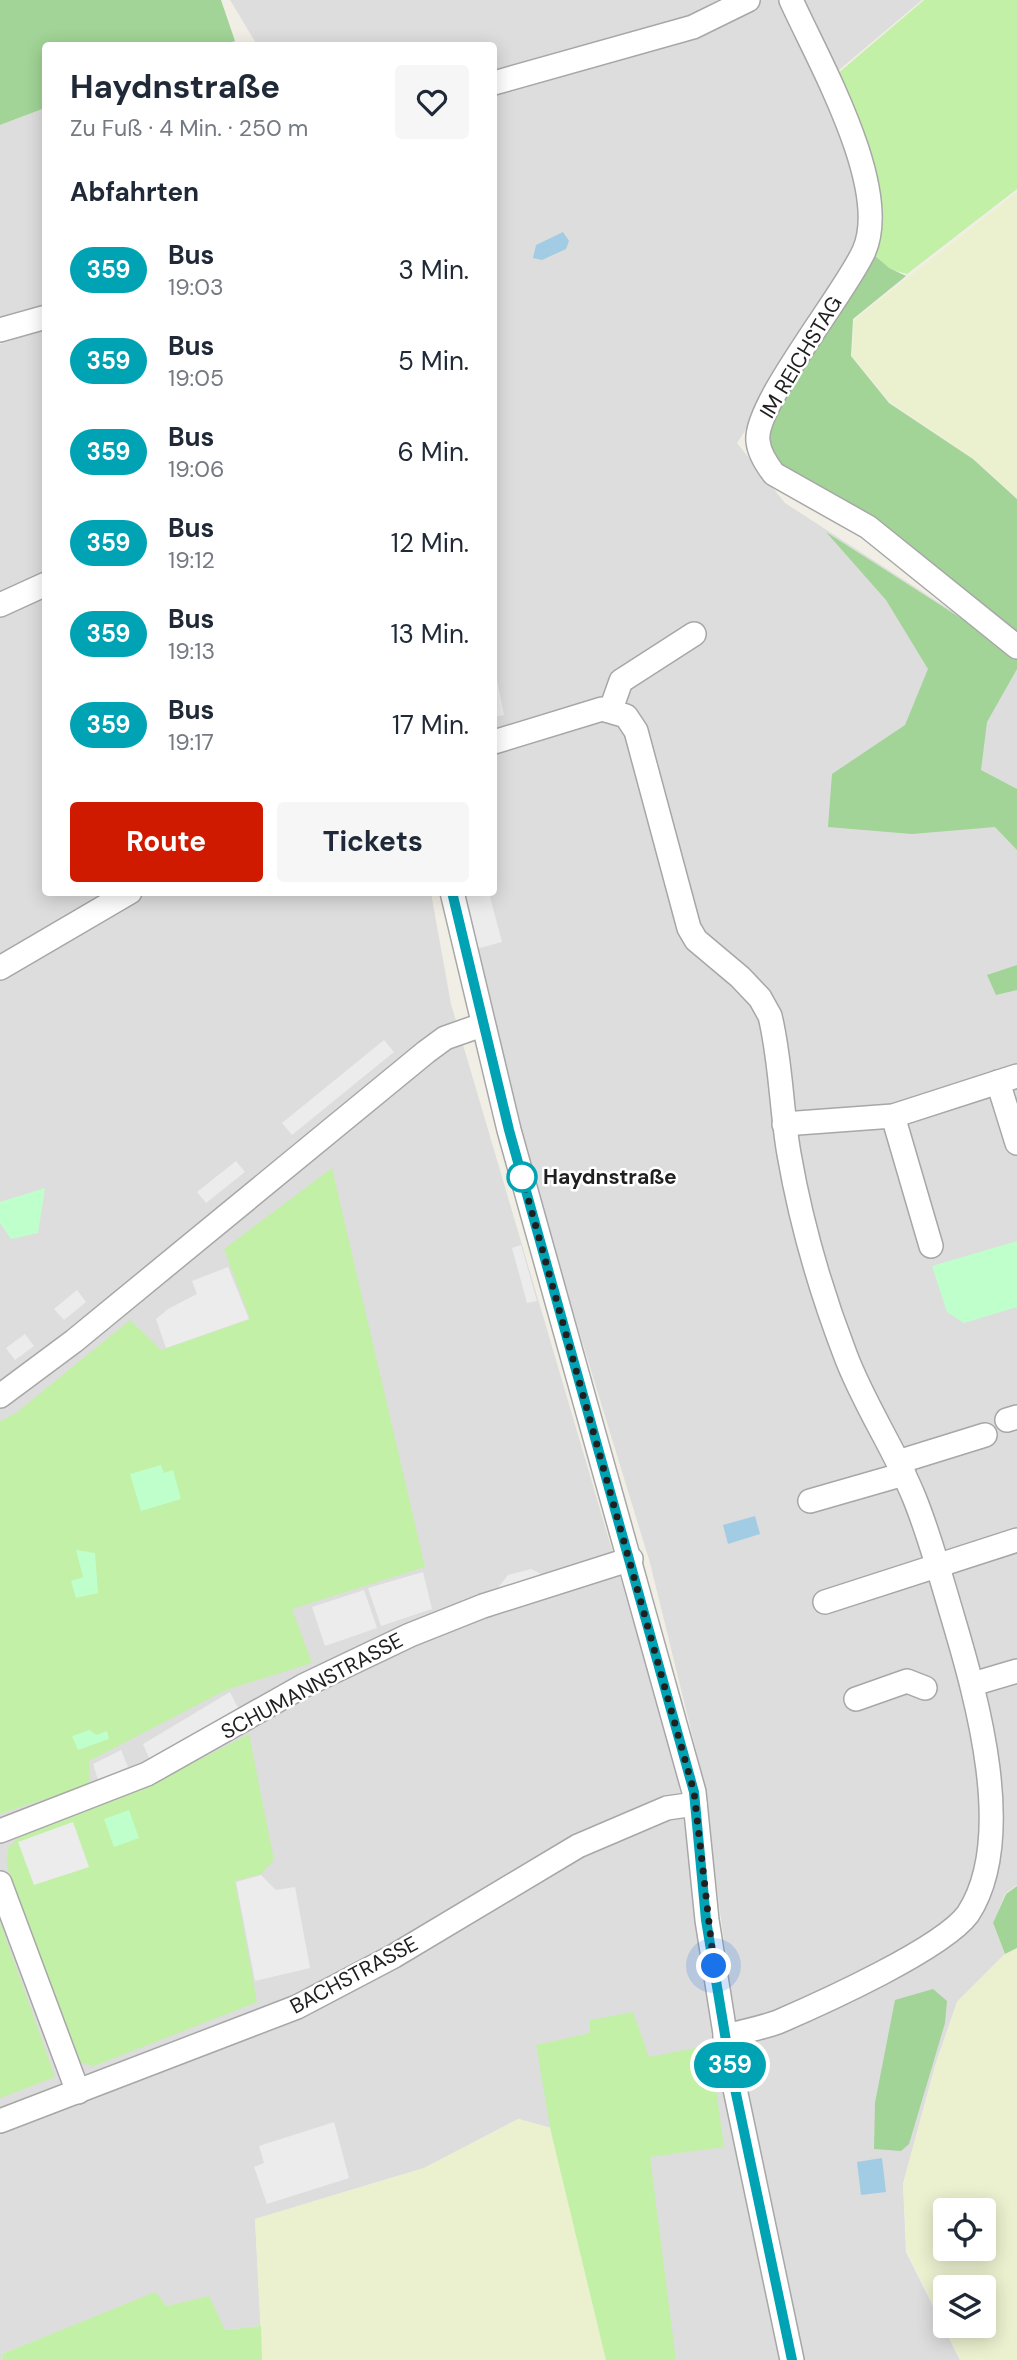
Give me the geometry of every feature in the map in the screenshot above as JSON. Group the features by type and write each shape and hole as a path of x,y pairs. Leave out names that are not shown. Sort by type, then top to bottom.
{"street":[{"path":"497,82 693,27 748,0"},
{"name":"IM REICHSTAG","path":"791,0 861,158 869,188 870,232 858,262 765,410 757,440 766,464 774,474 868,527 1017,647"},
{"path":"0,330 42,318"},
{"path":"0,605 42,586"},
{"path":"611,709 621,681 694,634"},
{"path":"497,741 593,711 611,709 626,716 636,731 689,928 696,940 760,998 770,1016 784,1124 799,1205 824,1296 850,1367 901,1468 938,1566 987,1742 992,1783 987,1874 971,1910 951,1932 853,1986 776,2023 725,2036"},
{"path":"0,968 123,896"},
{"path":"453,896 482,1025 631,1559 695,1804 706,1920 725,2036 792,2360"},
{"path":"0,1396 82,1335 426,1052 445,1038 482,1025"},
{"path":"784,1124 893,1116 1007,1079 1017,1143"},
{"path":"893,1116 931,1246"},
{"path":"810,1501 985,1435"},
{"path":"825,1602 1017,1540"},
{"name":"SCHUMANNSTRASSE","path":"0,1831 147,1774 303,1686 410,1635 495,1602 631,1559"},
{"path":"973,1684 1017,1671"},
{"path":"856,1699 907,1681 925,1688"},
{"name":"BACHSTRASSE","path":"0,2121 297,2007 394,1956 578,1846 667,1808 695,1804"},
{"path":"0,1883 78,2092"}],"shaded area":[{"path":"230,0 718,0 699,12 591,46 497,70 497,42 255,42"},
{"path":"758,0 788,0 865,188 857,261 737,443 785,503 1017,653 1017,1885 1005,1894 993,1924 1005,1954 957,2002 935,2066 903,2184 906,2252 933,2306 933,2338 949,2338 960,2360 799,2360 748,2125 702,1775 650,1563 517,1129 465,896 497,896 497,91"},
{"path":"797,0 922,0 832,76"},
{"path":"42,109 42,310 0,321 0,125"},
{"path":"42,331 42,896 432,896 451,1004 674,1760 788,2360 606,2360 551,2128 518,2119 424,2168 255,2219 261,2326 225,2330 167,2306 155,2293 2,2354 3,2360 0,2360 0,344"},
{"path":"497,680 504,715 497,716"},
{"path":"463,896 490,896 502,942 476,949"},
{"path":"384,1040 394,1052 292,1135 282,1123"},
{"path":"236,1161 245,1172 206,1203 197,1192"},
{"path":"521,1245 537,1301 527,1303 512,1248"},
{"path":"228,1267 249,1319 166,1348 156,1319 168,1309 197,1294 192,1281"},
{"path":"77,1290 86,1302 64,1320 54,1309"},
{"path":"25,1334 34,1346 15,1360 6,1348"},
{"path":"531,1569 545,1576 493,1594 508,1575"},
{"path":"423,1572 432,1609 381,1626 368,1588"},
{"path":"364,1590 377,1628 325,1646 312,1607"},
{"path":"230,1692 238,1708 176,1746 149,1758 143,1744"},
{"path":"121,1750 128,1767 98,1780 93,1764"},
{"path":"73,1822 89,1867 34,1885 18,1842"},
{"path":"261,1875 276,1890 295,1887 310,1968 255,1981 236,1882"},
{"path":"334,2122 349,2178 267,2204 254,2167 264,2163 259,2146"}],"green space":[{"path":"0,0 221,0 235,41 232,42 42,42 42,109 0,125"},
{"path":"924,0 1017,0 1017,189 907,274 889,269 873,253 836,75"},
{"path":"1017,192 1017,498 974,459 890,402 852,356 854,320"},
{"path":"871,252 889,268 906,276 853,319 851,356 889,403 973,459 1017,499 1017,643 748,442"},
{"path":"826,532 1017,654 1017,669 987,722 981,770 1017,789 1017,850 995,827 912,834 828,827 832,774 905,725 928,669 886,600"},
{"path":"1017,965 1017,990 996,995 987,975"},
{"path":"332,1168 425,1567 292,1609 312,1663 226,1690 89,1761 90,1781 84,1786 0,1814 0,1421 16,1413 130,1320 161,1350 250,1319 224,1249"},
{"path":"45,1188 38,1233 11,1239 0,1223 0,1202"},
{"path":"1017,1241 1017,1307 964,1323 947,1312 932,1266"},
{"path":"161,1465 164,1473 173,1470 181,1499 141,1511 130,1474"},
{"path":"76,1550 95,1553 98,1593 76,1598 71,1581 83,1577"},
{"path":"90,1730 96,1735 107,1731 109,1739 78,1750 72,1736"},
{"path":"249,1734 274,1860 261,1874 235,1881 257,2002 94,2066 81,2063 7,1866 8,1848 19,1837 136,1792"},
{"path":"129,1810 139,1838 114,1847 104,1819"},
{"path":"1017,1886 1017,1948 1005,1954 993,1923 1006,1894"},
{"path":"0,1922 55,2077 0,2098"},
{"path":"1017,1948 1017,2360 961,2360 950,2338 996,2338 996,2275 933,2275 933,2304 907,2252 903,2184 935,2066 957,2002 1005,1954"},
{"path":"933,1989 947,2001 945,2023 909,2144 901,2151 874,2149 875,2103 895,2000"},
{"path":"633,2012 649,2057 710,2045 724,2147 650,2157 676,2360 606,2360 551,2132 536,2045 590,2033 590,2020"},
{"path":"519,2119 551,2128 606,2360 262,2360 255,2219 424,2168"},
{"path":"155,2292 167,2306 209,2296 225,2330 261,2326 262,2360 3,2360 2,2354"}],"water":[{"path":"563,232 569,241 566,249 542,260 533,258 536,245"},
{"path":"755,1516 760,1534 728,1544 723,1525"},
{"path":"882,2158 886,2192 861,2195 857,2162"}],"bus line":[{"name":"359","path":"453,896 470,979 509,1130 694,1792 706,1920 730,2065 792,2360"}],"place":[{"name":"Haydnstraße","path":"522,1177"}],"route":[{"path":"522,1177 694,1792 706,1920 714,1966"}]}
